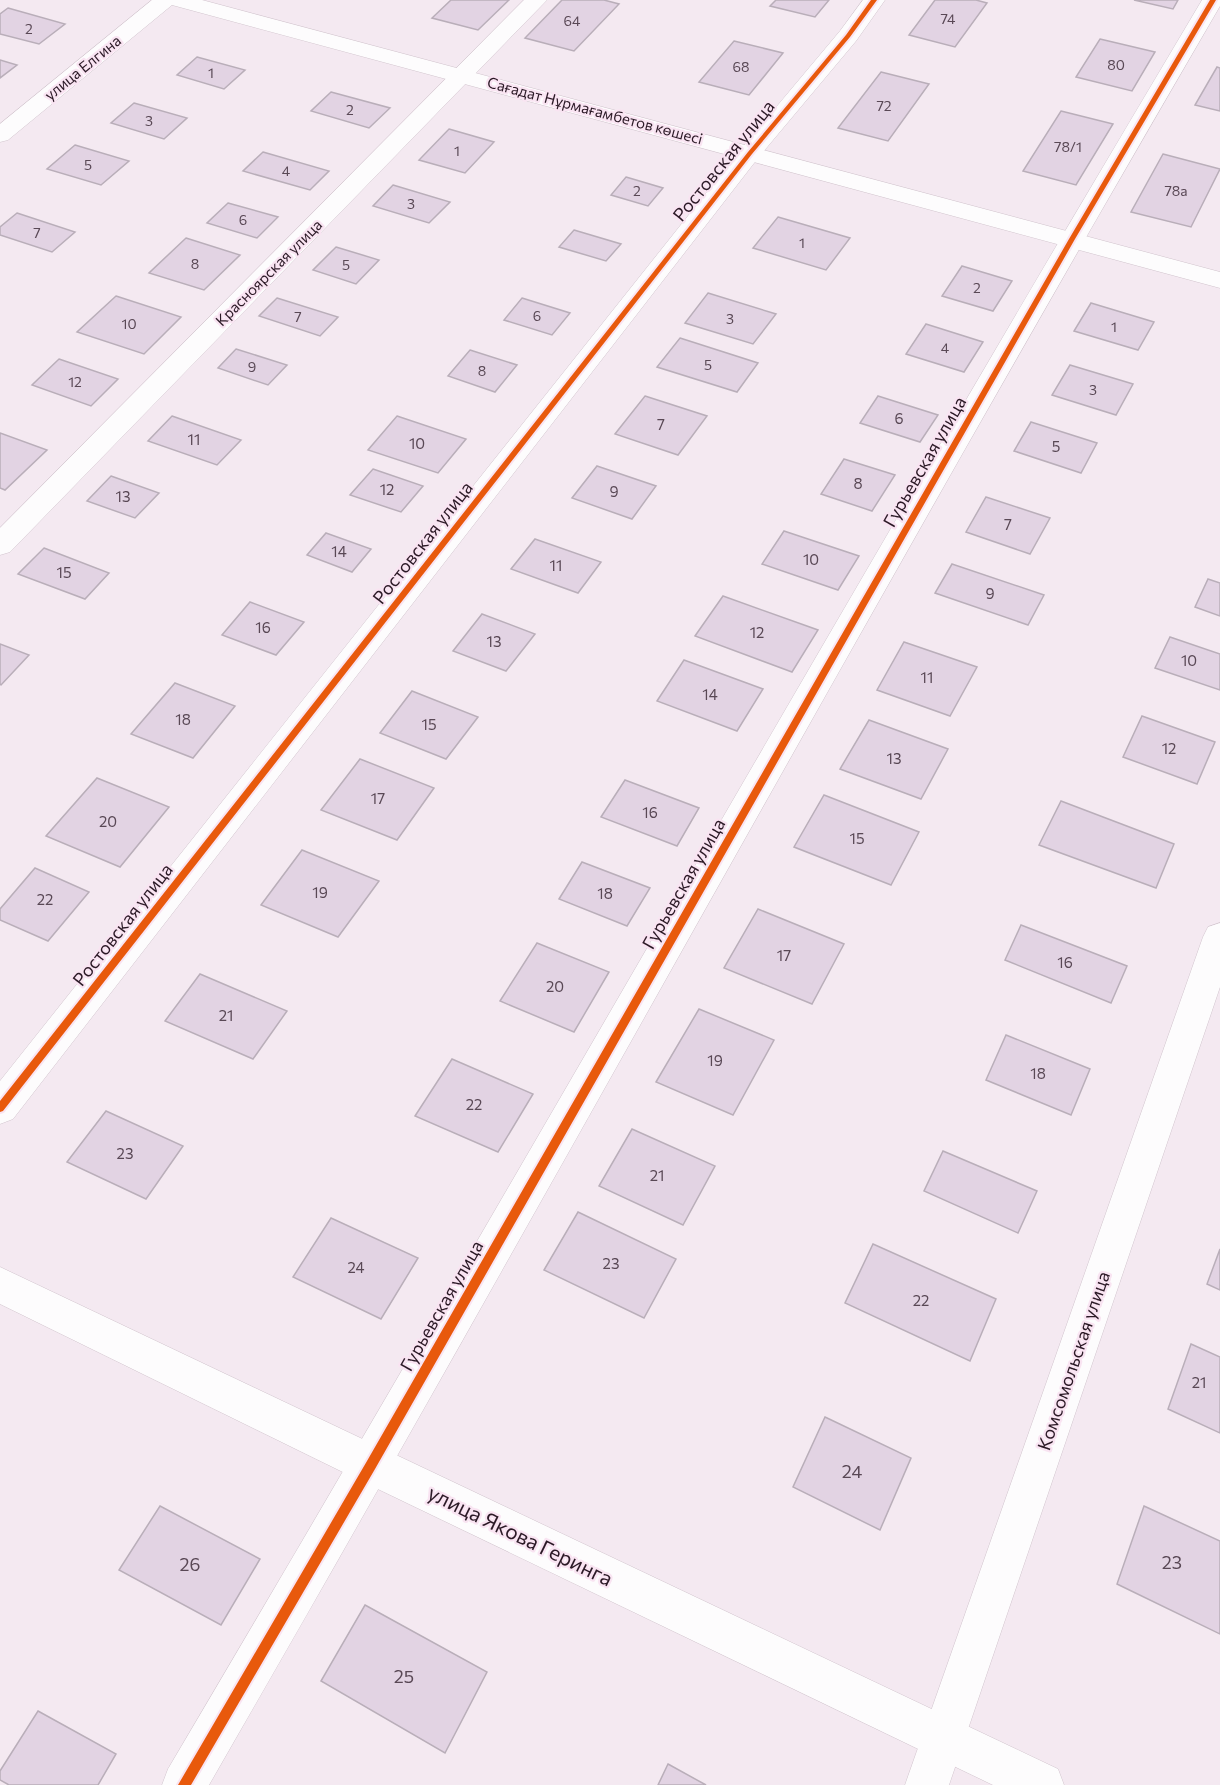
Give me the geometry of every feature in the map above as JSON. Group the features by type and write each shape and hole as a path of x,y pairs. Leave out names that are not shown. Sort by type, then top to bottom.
{"street":[{"name":"улица Елгина","path":"0,135 165,0"},
{"name":"Сағадат Нұрмағамбетов көшесі","path":"178,0 1220,280"},
{"name":"Красноярская улица","path":"0,545 536,0"},
{"name":"Ростовская улица","path":"0,1108 750,153 848,36 874,0"},
{"name":"Гурьевская улица","path":"184,1785 371,1465 1072,239 1213,0"},
{"name":"Комсомольская улица","path":"927,1785 1220,937"},
{"name":"улица Якова Геринга","path":"0,1285 1042,1785"}],"building":[{"path":"451,0 509,0 478,30 432,18"},
{"path":"562,0 604,0 619,4 574,51 525,38"},
{"path":"776,0 829,0 815,17 770,6"},
{"path":"935,0 976,0 987,3 955,47 909,35"},
{"path":"1134,0 1178,0 1173,9"},
{"path":"8,8 65,24 39,44 0,34 0,14"},
{"path":"1100,39 1155,52 1132,91 1076,77"},
{"path":"734,41 783,53 749,95 699,82"},
{"path":"197,57 245,70 224,89 177,75"},
{"path":"0,60 17,65 0,78"},
{"path":"1217,67 1220,68 1220,111 1195,105"},
{"path":"881,72 929,84 888,141 838,128"},
{"path":"331,92 390,108 369,128 311,111"},
{"path":"134,103 187,118 164,139 111,123"},
{"path":"1061,111 1113,124 1076,185 1023,171"},
{"path":"449,129 494,142 465,173 419,160"},
{"path":"75,145 129,161 101,185 47,169"},
{"path":"263,152 329,171 310,190 243,171"},
{"path":"1163,154 1220,169 1191,227 1131,212"},
{"path":"626,177 663,188 648,206 611,195"},
{"path":"393,185 450,202 429,223 373,206"},
{"path":"228,203 278,217 257,238 207,223"},
{"path":"17,213 75,232 52,252 0,235 0,227"},
{"path":"778,217 850,238 826,270 753,248"},
{"path":"574,230 621,244 606,261 559,247"},
{"path":"186,238 240,255 204,290 149,273"},
{"path":"336,247 379,260 356,284 313,270"},
{"path":"962,266 1012,281 993,311 942,296"},
{"path":"708,293 776,314 753,344 685,323"},
{"path":"116,296 181,317 144,354 77,332"},
{"path":"277,298 338,317 320,336 259,316"},
{"path":"522,298 570,313 552,335 504,320"},
{"path":"1091,303 1154,322 1138,350 1074,331"},
{"path":"926,324 983,342 964,372 906,354"},
{"path":"680,338 758,363 737,392 657,367"},
{"path":"236,349 287,365 268,385 218,368"},
{"path":"470,350 517,365 495,392 448,376"},
{"path":"59,359 118,379 91,406 32,385"},
{"path":"1070,365 1133,384 1116,415 1052,395"},
{"path":"645,396 707,416 678,455 615,434"},
{"path":"878,396 938,415 920,442 860,423"},
{"path":"172,416 241,440 217,465 148,441"},
{"path":"397,416 466,439 438,473 368,450"},
{"path":"1031,422 1097,443 1081,473 1014,451"},
{"path":"0,433 47,450 5,490 0,488"},
{"path":"844,459 895,475 872,511 821,494"},
{"path":"597,466 656,486 632,519 572,498"},
{"path":"373,469 423,486 401,512 350,495"},
{"path":"111,476 159,493 135,518 87,501"},
{"path":"986,497 1050,518 1030,554 966,532"},
{"path":"784,531 859,556 838,590 762,564"},
{"path":"326,533 371,549 352,572 307,555"},
{"path":"535,539 601,562 578,593 511,569"},
{"path":"44,548 109,573 85,599 18,574"},
{"path":"952,564 1044,595 1028,625 935,593"},
{"path":"1208,579 1220,583 1220,616 1195,607"},
{"path":"723,596 818,630 792,672 695,636"},
{"path":"250,602 304,622 276,655 222,635"},
{"path":"482,614 535,634 506,671 453,651"},
{"path":"1170,637 1220,654 1220,690 1155,668"},
{"path":"904,642 977,667 950,716 877,690"},
{"path":"0,644 29,655 1,685 0,684"},
{"path":"684,660 763,689 737,731 657,701"},
{"path":"175,683 235,706 193,758 131,734"},
{"path":"412,691 478,717 446,759 380,733"},
{"path":"1142,716 1215,742 1197,784 1123,757"},
{"path":"869,720 948,749 921,799 840,769"},
{"path":"360,759 434,788 397,840 321,810"},
{"path":"97,778 169,807 120,867 46,836"},
{"path":"625,780 699,808 677,846 601,817"},
{"path":"824,795 919,832 891,885 794,847"},
{"path":"1061,801 1174,844 1156,888 1039,845"},
{"path":"302,850 379,881 338,937 261,905"},
{"path":"582,862 650,888 627,926 559,899"},
{"path":"35,868 89,892 48,941 0,920 0,909"},
{"path":"758,909 844,944 812,1004 724,968"},
{"path":"1021,925 1127,966 1111,1003 1005,960"},
{"path":"537,943 609,972 574,1032 500,1001"},
{"path":"200,974 287,1011 253,1059 165,1021"},
{"path":"699,1009 774,1040 733,1115 656,1082"},
{"path":"1006,1035 1090,1069 1071,1115 986,1080"},
{"path":"452,1059 533,1094 498,1152 415,1116"},
{"path":"106,1111 183,1146 146,1199 67,1162"},
{"path":"632,1129 715,1166 683,1225 599,1186"},
{"path":"943,1151 1037,1191 1018,1233 924,1191"},
{"path":"578,1212 676,1259 644,1318 544,1270"},
{"path":"331,1218 418,1258 381,1319 293,1277"},
{"path":"873,1244 996,1299 970,1361 845,1303"},
{"path":"1220,1249 1220,1290 1207,1284"},
{"path":"1191,1344 1220,1357 1220,1433 1168,1409"},
{"path":"825,1417 911,1458 880,1530 793,1487"},
{"path":"160,1506 260,1559 221,1625 119,1570"},
{"path":"1144,1506 1220,1541 1220,1634 1117,1584"},
{"path":"365,1605 487,1672 445,1753 321,1681"},
{"path":"38,1711 116,1754 98,1785 9,1785 0,1780 0,1771"},
{"path":"668,1764 706,1785 658,1785"}],"cycle path":[{"path":"0,1108 750,153 848,36 874,0"},
{"path":"184,1785 371,1465 1072,239 1213,0"}]}
